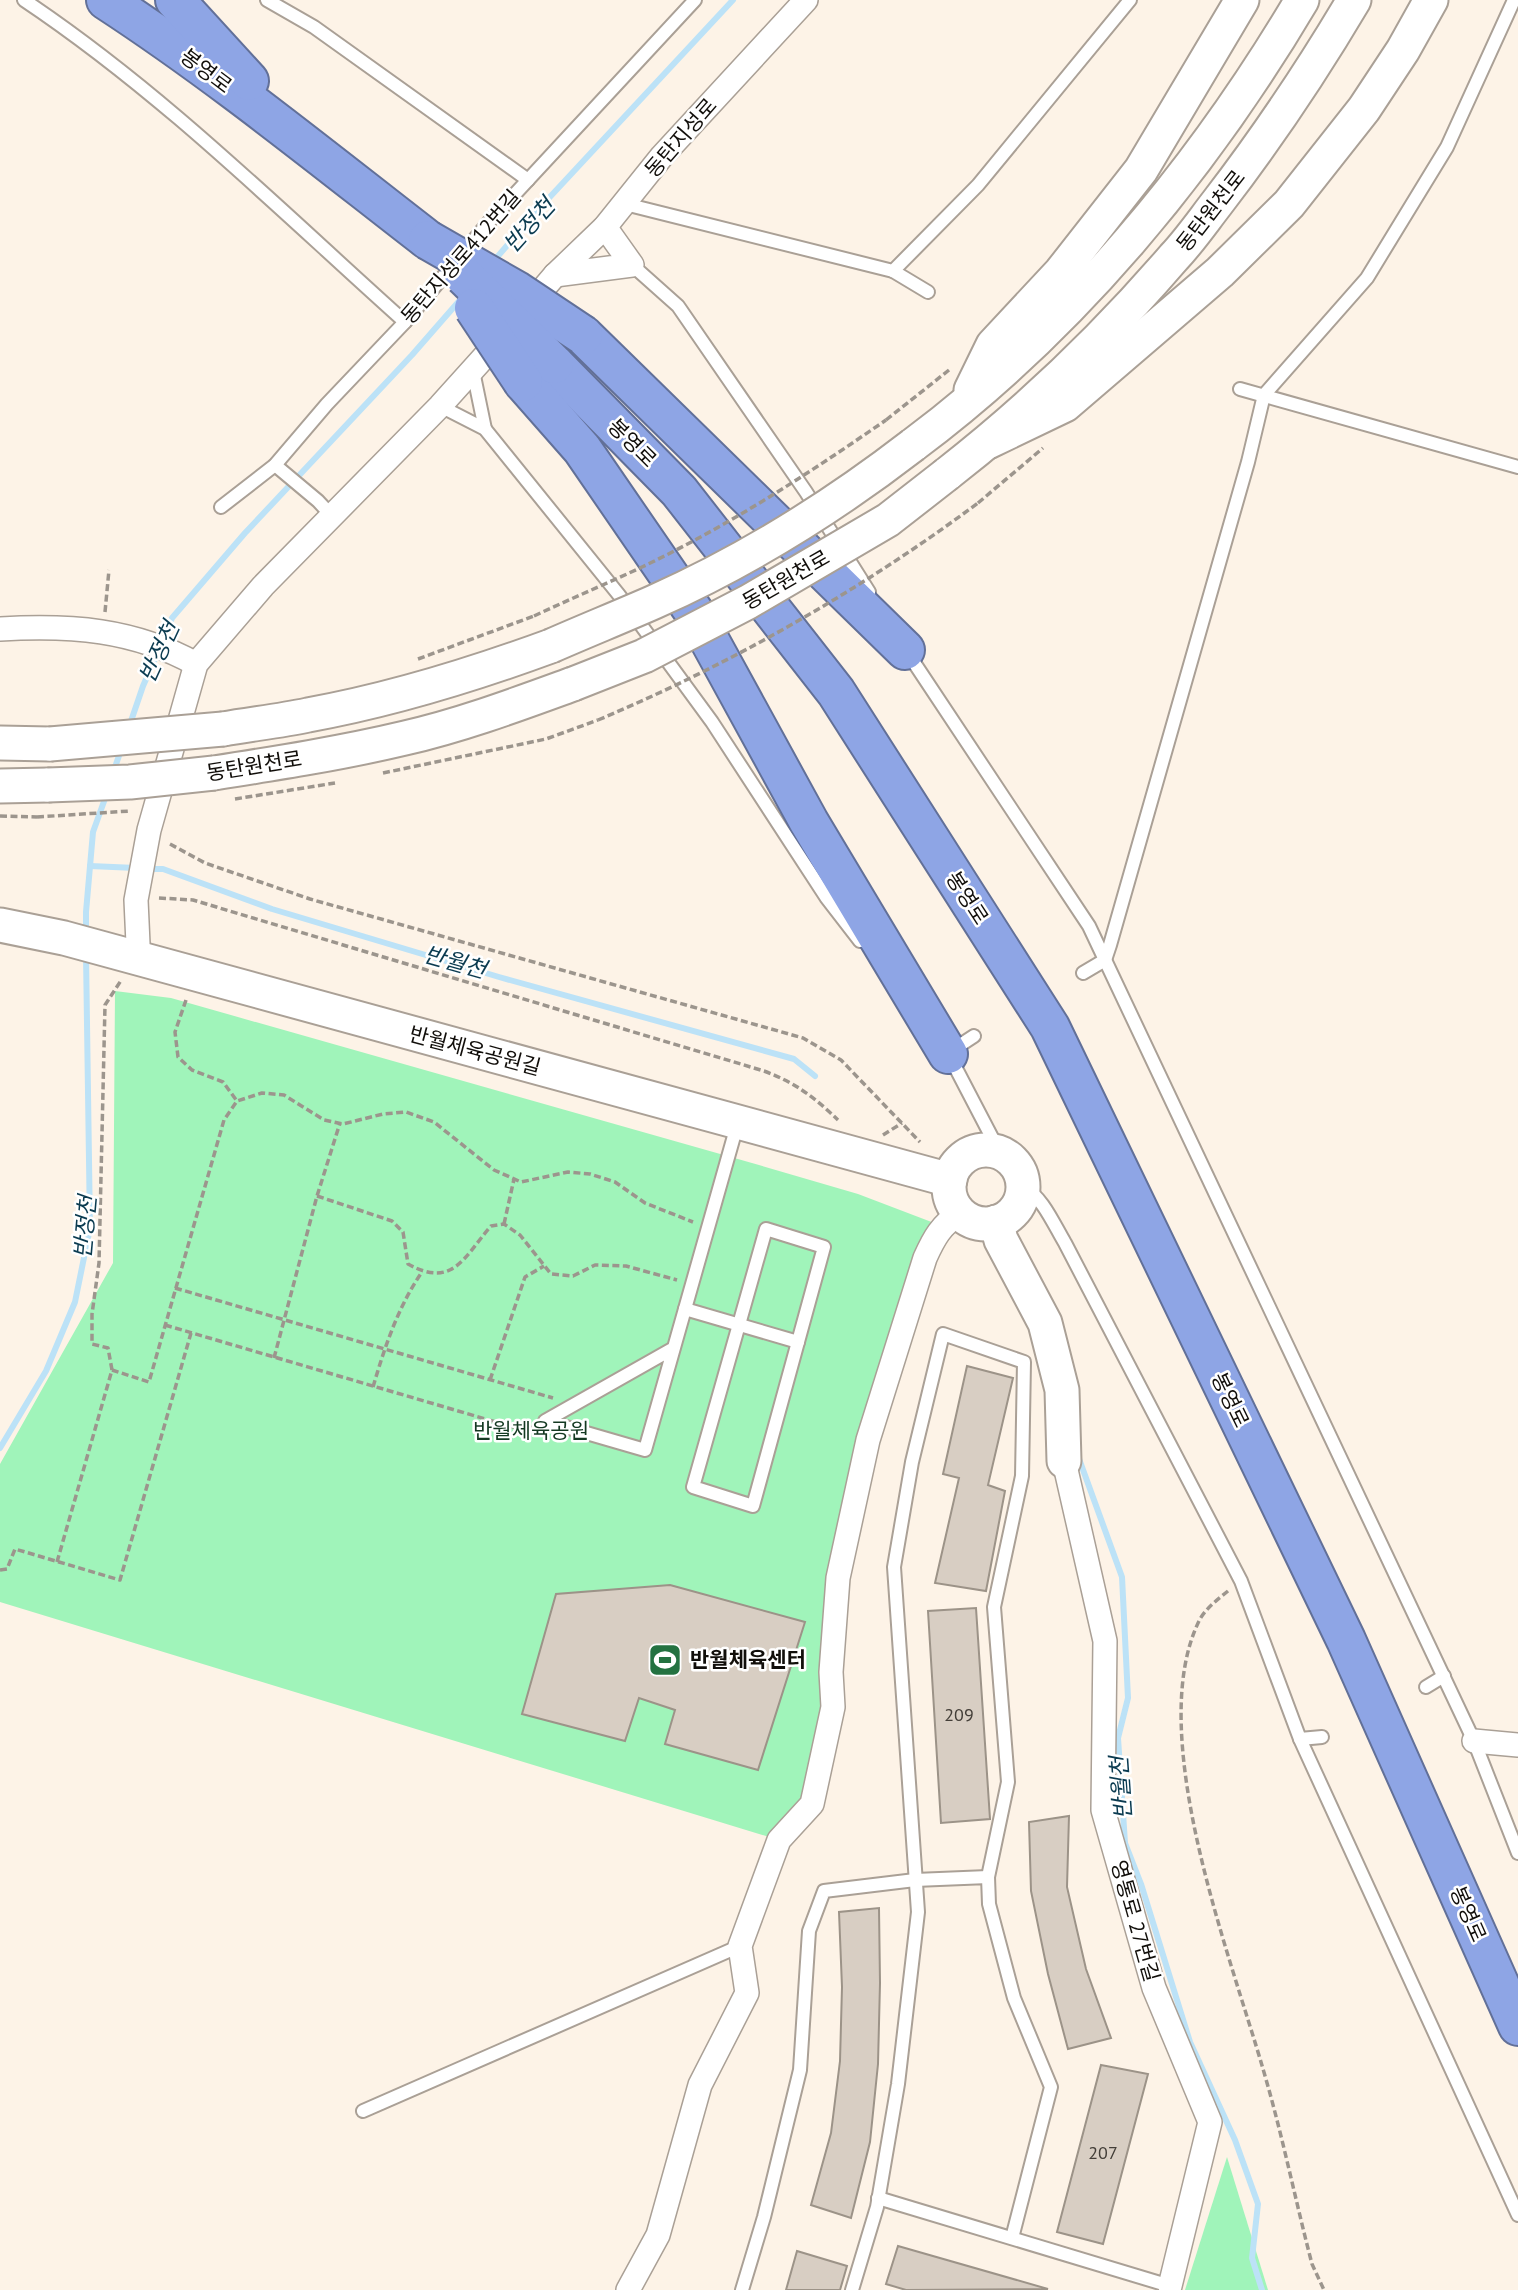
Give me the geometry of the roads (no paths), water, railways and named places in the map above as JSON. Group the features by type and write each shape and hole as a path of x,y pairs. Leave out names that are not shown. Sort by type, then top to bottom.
{"highway":[{"path":"85,0 142,24"},
{"name":"봉영로","path":"106,0 309,148 428,240"},
{"path":"174,0 309,148"},
{"path":"428,240 517,291 583,335 905,650"},
{"path":"428,240 539,373 582,449 694,612 809,822 961,1045"},
{"name":"봉영로","path":"539,373 679,491 836,692 1050,1027 1346,1640 1518,2026"}],"main road":[{"path":"961,410 993,345 1061,271 1141,170 1242,0"},
{"name":"동탄원천로","path":"0,743 50,744 223,729 308,715 400,694 481,671 551,646 656,601 757,548 840,498 961,410 1034,342 1132,241 1212,138 1274,47 1301,0"},
{"name":"동탄원천로","path":"0,786 130,782 214,773 407,738 489,714 644,656 748,603 888,520 988,442 1079,358 1175,257 1255,153 1318,62 1354,0"},
{"path":"988,442 1065,405 1220,272 1279,214 1364,109 1432,0"},
{"name":"반월체육공원길","path":"0,925 64,938 950,1180"},
{"path":"985,1150 1000,1153 1014,1163 1019,1170 1023,1186 1019,1204 1013,1212 996,1222 977,1223 960,1213 951,1198 950,1180 956,1165 969,1154 985,1150"},
{"path":"996,1222 1001,1240 1045,1323 1062,1390 1065,1461"}],"street":[{"name":"동탄지성로","path":"190,661 263,586 325,508 440,406 473,371 555,275 605,227 662,156 806,0"},
{"path":"555,275 632,265 605,227"},
{"path":"0,629 45,627 104,632 137,638 190,661 148,836 137,895 138,944 128,957"},
{"path":"628,2290 658,2235 701,2085 747,1993 740,1946 779,1840 812,1804 833,1707 831,1672 838,1578 868,1440 925,1258 942,1226 960,1213"},
{"name":"영통로 27번길","path":"1065,1461 1105,1641 1103,1810 1154,1988 1210,2122 1169,2288"},
{"path":"1474,1741 1518,1745"}],"lane":[{"path":"24,0 78,36 205,139 405,322"},
{"path":"267,0 314,27 528,180"},
{"name":"동탄지성로412번길","path":"221,507 279,468 327,404 405,322 489,222 695,0"},
{"path":"893,271 978,185 1130,0"},
{"path":"1083,973 1105,960 1248,462 1264,395 1367,278 1447,147 1514,0"},
{"path":"625,204 893,271 928,292"},
{"path":"632,265 678,306 806,492 905,650 1089,926 1444,1676 1474,1741 1518,1853"},
{"path":"473,371 485,429"},
{"path":"1240,389 1518,467"},
{"path":"440,406 485,429 619,595 712,722 826,897 867,949"},
{"path":"279,468 325,508"},
{"path":"883,970 961,1045 1000,1153"},
{"path":"674,1348 544,1421 645,1450 692,1285 738,1122"},
{"path":"1023,1186 1043,1205 1065,1243 1241,1581 1300,1739 1518,2215"},
{"path":"766,1229 824,1247 798,1342 753,1506 692,1487 766,1229"},
{"path":"685,1309 798,1342"},
{"path":"852,2290 878,2198 898,2084 918,1912 894,1567 912,1462 943,1334 1024,1362 1022,1476 994,1607 1008,1782 988,1877 989,1904 1014,1998 1051,2087 1012,2238"},
{"path":"1426,1687 1444,1676"},
{"path":"1300,1739 1322,1737"},
{"path":"742,2290 764,2217 800,2070 809,1931 824,1891 915,1880 988,1877"},
{"path":"363,2111 740,1946"},
{"path":"878,2198 1169,2288"}],"waterway":[{"name":"반정천","path":"492,263 733,0"},
{"name":"반정천","path":"162,642 172,618 245,533 460,300"},
{"name":"반정천","path":"129,727 158,652"},
{"name":"반정천","path":"113,773 122,747"},
{"name":"반정천","path":"86,934 93,832 107,793"},
{"name":"반월천","path":"90,866 136,868"},
{"name":"반월천","path":"147,869 163,869 272,909 499,977 794,1059 815,1076"},
{"name":"반정천","path":"0,1448 46,1371 75,1302 90,1228 86,955"},
{"name":"반월천","path":"1078,1456 1122,1577 1128,1698 1118,1738 1125,1843 1141,1884 1190,2042 1235,2140 1258,2204 1252,2258 1262,2290"}],"place":[{"name":"반월체육센터","path":"665,1660"}],"park label":[{"name":"반월체육공원","path":"531,1431"}]}
